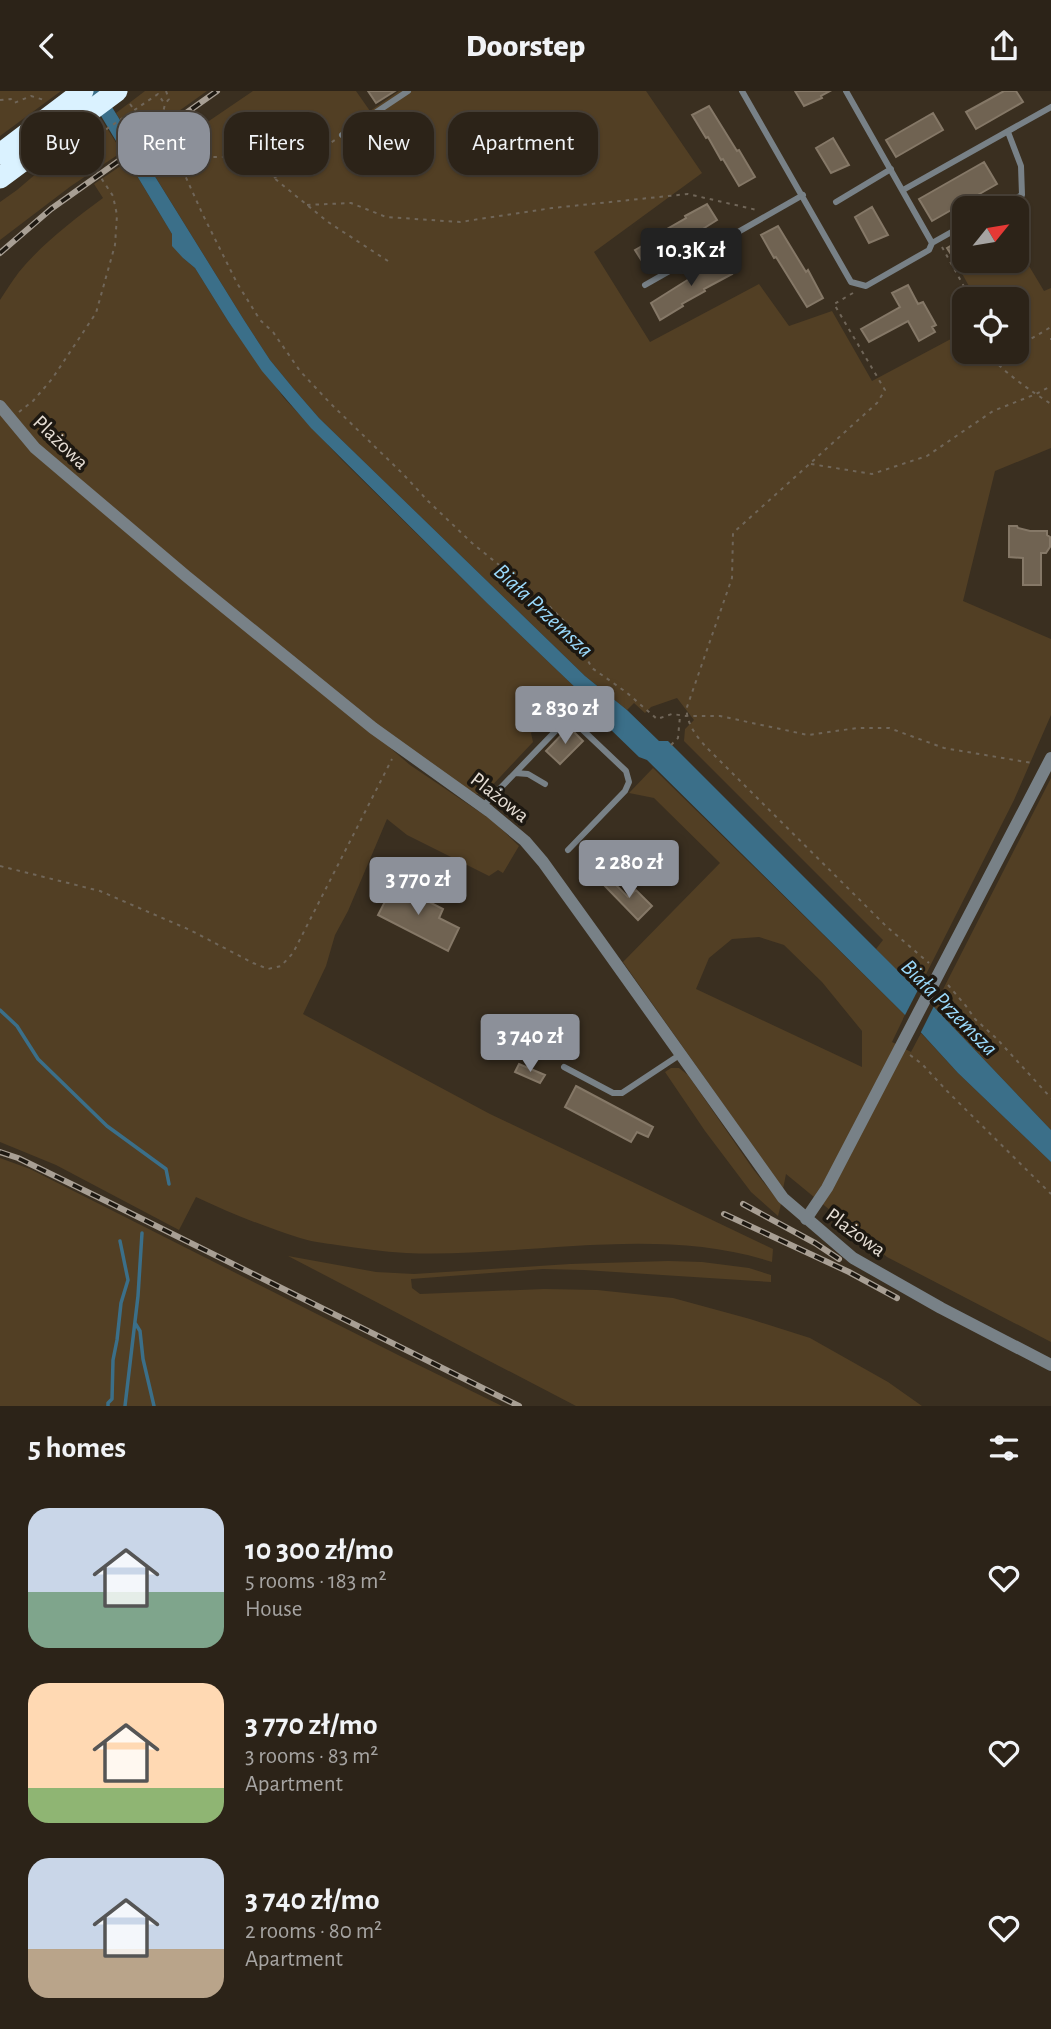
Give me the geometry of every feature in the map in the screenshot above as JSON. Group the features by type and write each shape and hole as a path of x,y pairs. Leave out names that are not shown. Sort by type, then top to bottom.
{"highway":[{"path":"63,112 83,91"},
{"path":"81,112 117,91"},
{"path":"0,154 21,144"},
{"path":"0,179 21,157"}],"street":[{"name":"Plażowa","path":"0,407 34,448 88,494 373,728 483,807 525,841 543,862 783,1198 806,1219 853,1258 941,1308 1051,1365"},
{"path":"806,1219 827,1188 1049,762"}],"lane":[{"path":"342,135 408,91"},
{"path":"742,91 851,282 866,286 929,250 935,241 952,232"},
{"path":"846,91 935,241"},
{"path":"903,190 1051,107"},
{"path":"1008,132 1021,166 1020,196"},
{"path":"836,202 891,169"},
{"path":"645,285 803,195"},
{"path":"483,807 569,717 626,771 629,782 625,791 568,850"},
{"path":"515,773 528,774 545,784"},
{"path":"564,1067 613,1093 622,1093 681,1054"}],"path":[{"path":"163,112 169,99 166,91"},
{"path":"104,131 158,94 165,104"},
{"path":"0,100 11,99 14,103 31,96 44,99"},
{"path":"274,178 342,135"},
{"path":"210,157 238,157 274,178 328,222 391,263"},
{"path":"10,419 33,401 52,379 96,313 115,246 117,215 113,195 100,175"},
{"path":"185,175 237,283 260,320 274,332 300,371 472,543 546,603 569,627 592,668 626,692 657,719 672,714 720,716 808,734 857,728 889,728 944,748 1049,762"},
{"path":"307,205 351,203 386,217 460,222 552,208 688,194 771,213"},
{"path":"935,241 964,287"},
{"path":"866,286 834,304 885,390 877,403 733,533 732,578 686,716 707,748 887,927 933,967 935,979 947,983 975,1019 1051,1098"},
{"path":"1029,340 1051,327"},
{"path":"999,364 1051,404"},
{"path":"810,464 872,474 927,456 993,411 1051,386"},
{"path":"671,745 678,738 680,715"},
{"path":"0,866 100,891 190,930 253,963 274,969 281,966 293,953 399,746"},
{"path":"900,1048 922,1063 1051,1194"}],"shaded area":[{"path":"0,91 61,91 33,112 21,112 21,121 0,136"},
{"path":"145,91 207,91 178,112 118,112 118,116 116,113"},
{"path":"253,91 356,91 370,111 399,91 646,91 702,173 594,252 650,342 759,284 789,326 832,311 872,381 952,338 952,364 1029,364 1029,287 969,287 962,273 1029,273 1029,266 1044,291 1051,288 1051,448 995,471 963,601 1051,639 1051,715 1014,800 917,992 876,949 883,940 684,741 685,729 694,720 677,698 651,707 645,713 634,703 627,710 585,676 319,418 270,360 154,175 210,175 210,120"},
{"path":"104,124 118,146 118,155 104,164"},
{"path":"118,168 118,175 136,175 172,234 183,258 195,268 228,321 284,398 342,460 581,693 597,714 587,724 562,701 531,733 533,742 484,794 474,794 389,747 410,765 493,821 519,846 503,873 498,870 489,876 407,835 387,819 335,935 326,966 303,1014 490,1114 773,1249 772,1262 728,1251 682,1245 590,1245 451,1253 380,1251 305,1239 196,1197 179,1230 56,1165 0,1142 0,300 19,272 38,252 103,198 94,184"},
{"path":"35,175 88,175 0,240 0,202"},
{"path":"653,768 905,1015 892,1042 911,1052 921,1033 958,1073 1051,1162 1051,1342 887,1257 786,1174 783,1189 623,962 720,863 654,798 629,793","holes":["759,937 784,945 822,982 862,1031 862,1067 696,989 709,958 732,939"]},
{"path":"1051,778 1051,1130 934,1007"},
{"path":"671,1068 679,1068 688,1075 753,1169 781,1204 778,1216 751,1192 705,1131 665,1072"},
{"path":"0,1158 30,1169 502,1406 0,1406"},
{"path":"288,1256 376,1272 414,1274 668,1261 749,1268 771,1275 771,1282 543,1269 411,1279 412,1288 420,1294 544,1289 597,1290 673,1298 810,1338 888,1382 922,1406 576,1406"}],"water":[{"path":"86,91 102,91 118,117 118,144 104,121 104,112 99,112"},
{"path":"137,175 154,175 270,360 319,418 585,676 627,710 659,741 668,741 934,1007 1051,1130 1051,1162 958,1073 905,1015 647,760 639,757 608,727 581,693 311,428 262,371 195,268 172,246 172,234"}],"pier":[{"path":"919,988 935,1004 919,1036 903,1019"}],"building":[{"path":"368,91 395,91 376,103"},
{"path":"795,91 830,91 804,106"},
{"path":"1004,91 1016,91 1023,102 976,129 966,112"},
{"path":"709,106 755,177 739,186 692,115"},
{"path":"933,113 943,130 896,157 886,140"},
{"path":"833,138 849,165 831,173 816,148"},
{"path":"984,162 997,184 976,196 952,196 952,210 932,221 919,199"},
{"path":"707,204 717,220 645,266 635,250"},
{"path":"872,207 888,235 869,243 855,217"},
{"path":"778,226 806,272 808,270 823,298 807,307 761,235"},
{"path":"722,257 732,274 704,289 705,291 660,320 651,303"},
{"path":"908,285 918,304 923,302 936,325 932,327 935,332 919,341 908,321 869,342 861,329 900,307 892,293"},
{"path":"1009,526 1030,531 1047,531 1050,547 1046,553 1041,553 1041,585 1023,585 1023,558 1009,557"},
{"path":"569,727 583,741 560,764 546,751"},
{"path":"608,877 628,897 636,890 652,906 638,920 602,883"},
{"path":"394,884 443,909 439,918 459,928 448,951 378,915"},
{"path":"519,1064 545,1075 540,1083 515,1072"},
{"path":"576,1086 653,1127 648,1137 637,1132 631,1142 565,1107"}],"waterway":[{"path":"0,1010 17,1026 38,1059 107,1126 166,1169 169,1184"},
{"path":"125,1406 138,1296 142,1233"},
{"path":"108,1406 112,1399 113,1360 121,1303 128,1280 120,1241"},
{"path":"135,1323 140,1331 143,1359 154,1406"}],"railway":[{"path":"0,253 51,209 217,91"},
{"path":"0,1152 18,1158 110,1203 519,1406"},
{"path":"743,1204 839,1259"},
{"path":"724,1214 849,1272 897,1298"}],"water label":[{"name":"Biała Przemsza","path":"544,610"},
{"name":"Biała Przemsza","path":"950,1007"}]}
